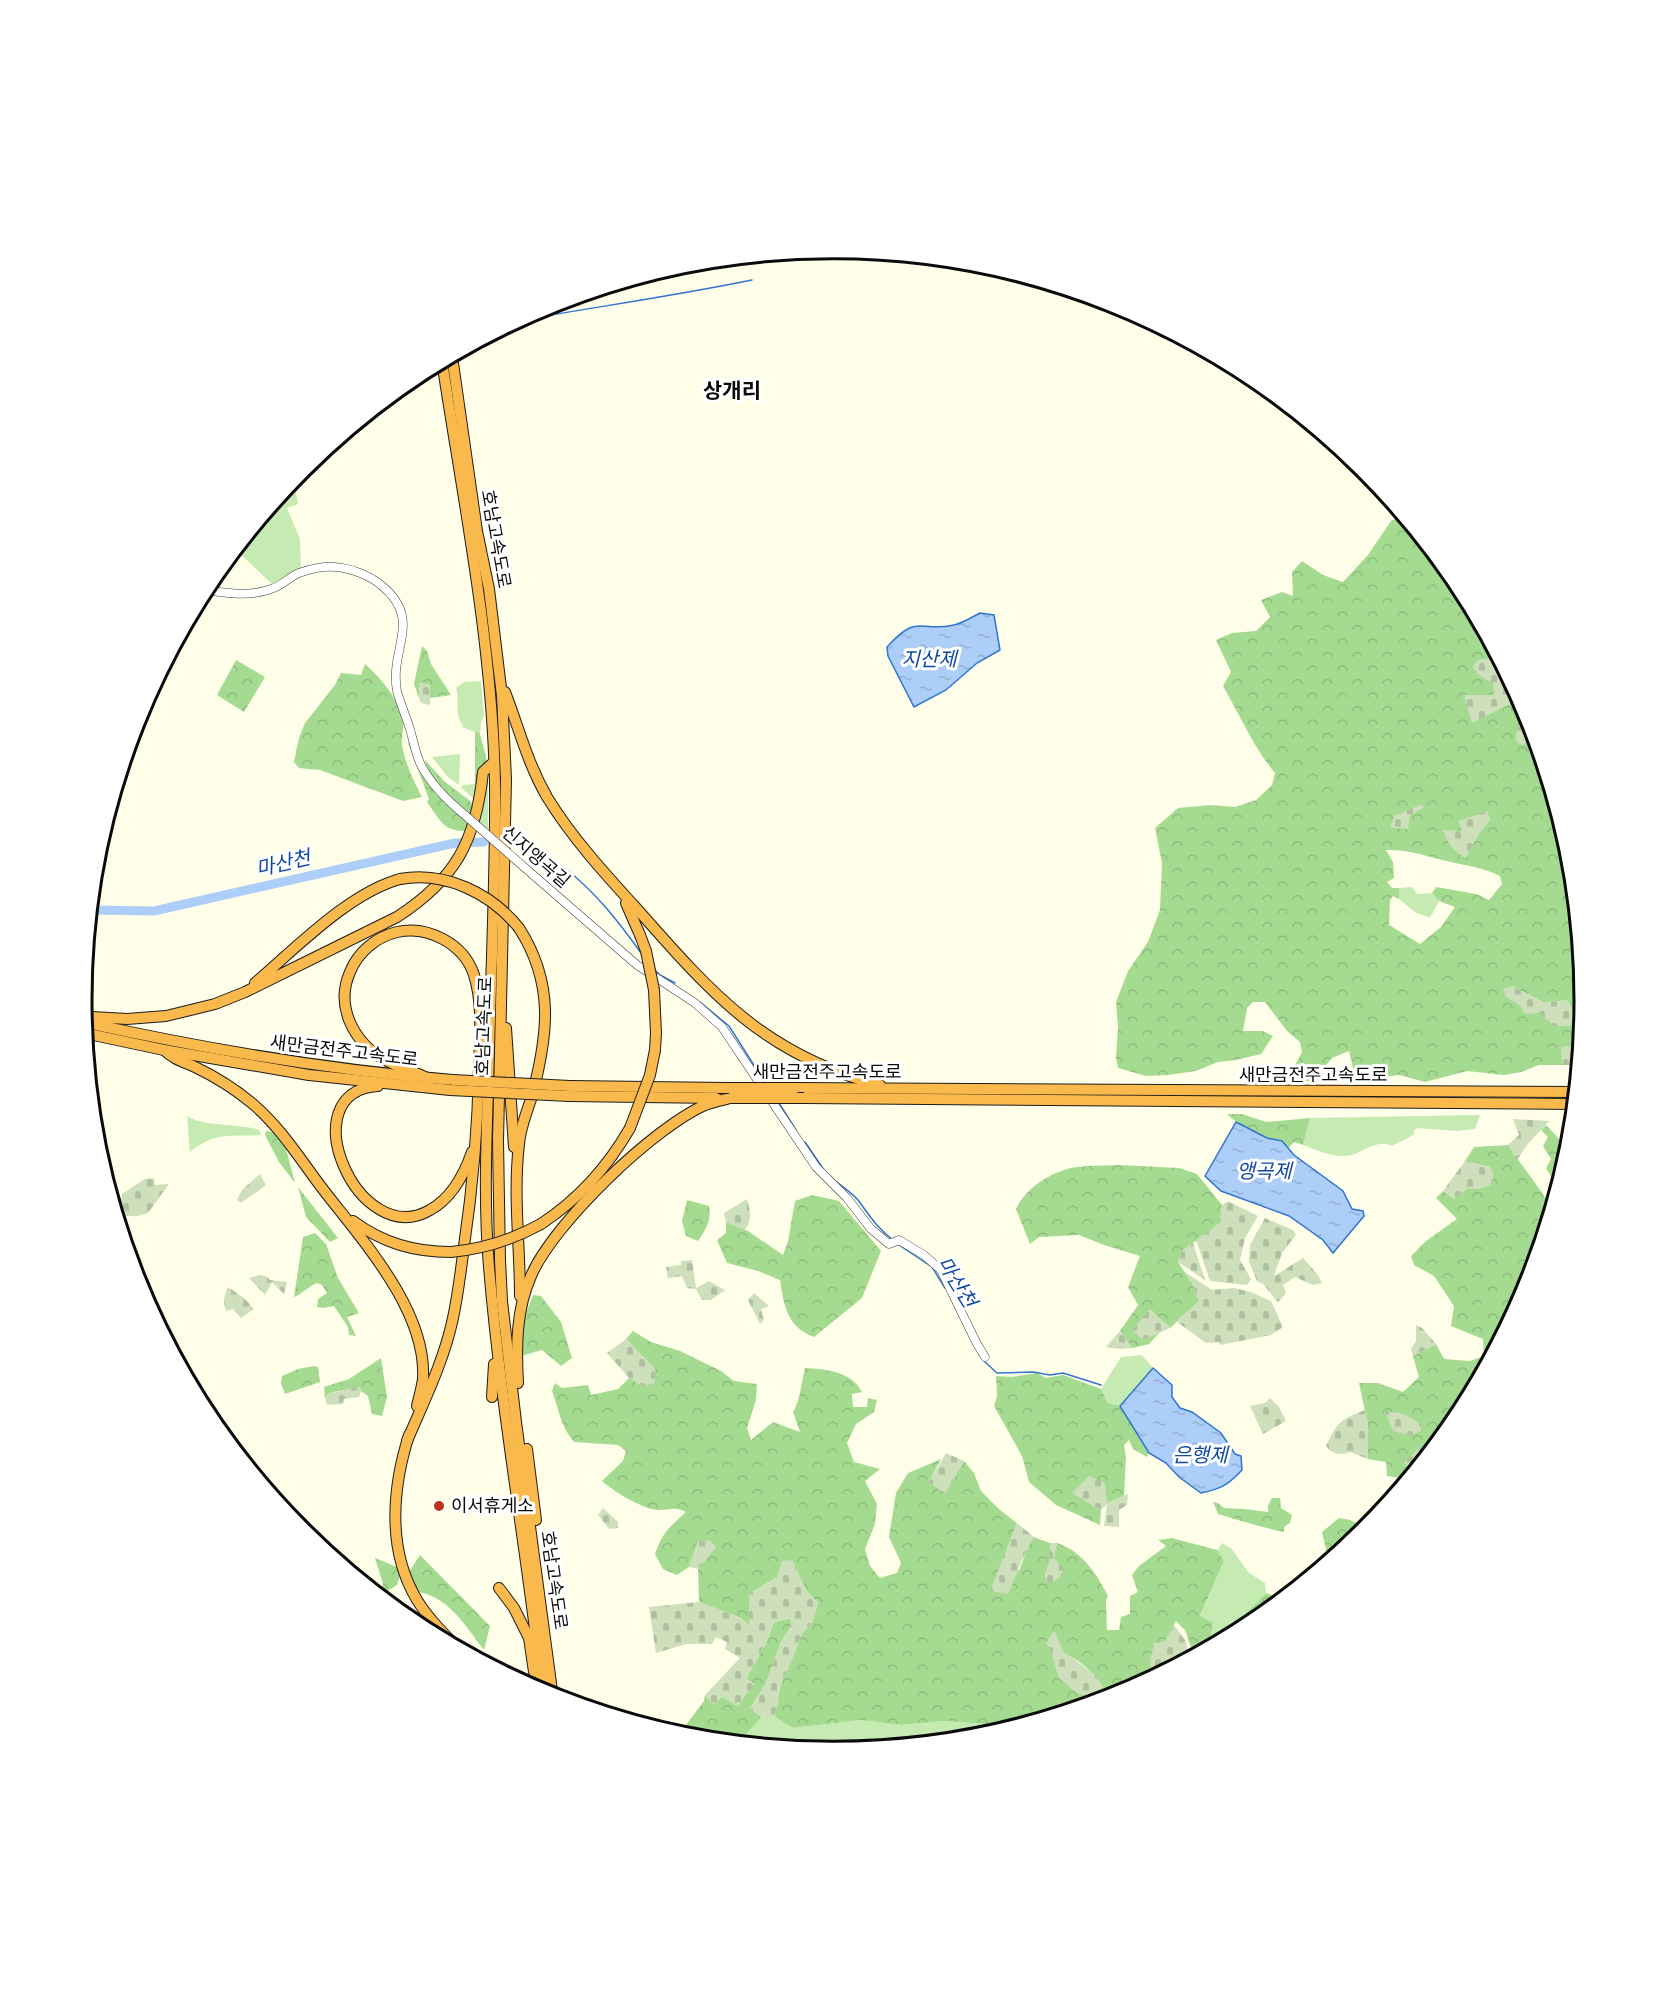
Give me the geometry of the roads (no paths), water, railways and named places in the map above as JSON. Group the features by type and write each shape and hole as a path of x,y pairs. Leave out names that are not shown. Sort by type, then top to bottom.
{"highway":[{"name":"호남고속도로","path":"453,364 477,531 489,589 500,679 500,779 492,942 487,1124 489,1268 542,1683"},
{"name":"호남고속도로","path":"443,370 489,684 494,762 500,779 505,876 497,1177 502,1301 524,1489 553,1687"},
{"path":"500,679 522,745 547,796 573,834 688,967 713,992 765,1035 789,1050 834,1071 897,1089"},
{"path":"92,1020 166,1016 215,1004 245,992 397,917 416,905 433,890 459,858 470,837 471,814 483,772 494,762"},
{"path":"245,992 344,909 369,892 400,879 431,877 459,884 492,903 519,928 536,961 544,990 546,1019 538,1070 519,1141 516,1177"},
{"path":"339,1209 370,1233 392,1243 416,1250 451,1252 480,1249 509,1240 541,1224 576,1199 591,1184 618,1149 630,1128 650,1075 655,1050 654,990 646,951 627,906 611,880"},
{"path":"407,1441 439,1367 453,1319 472,1192 478,1125 480,1011 473,973 468,962 454,946 439,937 422,932 398,932 375,942 358,957 349,973 345,991 346,1012 356,1035 367,1048 386,1060 426,1078"},
{"path":"480,1011 492,942"},
{"path":"502,962 516,1177 520,1311 518,1384 538,1538 542,1609"},
{"name":"새만금전주고속도로","path":"92,1022 183,1043 255,1056 426,1078 452,1085"},
{"name":"새만금전주고속도로","path":"93,1035 164,1050 309,1075 400,1085 452,1085 570,1091 729,1093 804,1098 1567,1104"},
{"path":"164,1050 173,1059 194,1066 233,1088 255,1105 288,1142 379,1262 399,1293 419,1348 423,1378 418,1404 401,1461 396,1509 397,1547 401,1565 418,1601 444,1632"},
{"path":"400,1085 367,1087 355,1092 346,1099 341,1107 336,1127 338,1152 352,1182 375,1206 389,1214 402,1218 423,1214 447,1198 465,1170 478,1125"},
{"name":"새만금전주고속도로","path":"729,1093 796,1088 1569,1092"},
{"path":"520,1311 530,1276 541,1254 588,1200 624,1164 671,1126 729,1093"},
{"path":"489,1268 495,1372 492,1397"},
{"path":"499,1588 514,1608 529,1638 535,1680"}],"street":[{"name":"신지앵곡길","path":"215,591 248,595 274,589 298,573 334,567 344,568 376,580 391,593 403,613 396,676 397,690 421,765 435,786 451,804 471,814 532,874 637,964 695,1003 722,1027 816,1167 848,1198 871,1228 889,1244 898,1240 924,1255 941,1270 976,1342 986,1357"}],"water":[{"name":"지산제","path":"980,613 994,615 1000,650 977,663 946,690 914,707 888,656 887,647 898,636 913,627 954,625"},
{"name":"앵곡제","path":"1236,1122 1267,1138 1282,1141 1294,1155 1343,1191 1352,1209 1363,1211 1364,1216 1333,1253 1323,1240 1289,1216 1221,1191 1205,1176"},
{"name":"은행제","path":"1153,1368 1172,1385 1172,1397 1180,1408 1192,1412 1221,1433 1235,1454 1241,1456 1242,1470 1224,1486 1201,1493 1179,1477 1166,1463 1149,1453 1120,1406"}],"waterway":[{"path":"548,316 752,280"},
{"name":"마산천","path":"97,910 154,911 455,843 484,842"},
{"name":"마산천","path":"516,846 552,861 574,876 605,907 641,953"},
{"name":"마산천","path":"656,971 675,983"},
{"name":"마산천","path":"700,1002 729,1026 766,1084"},
{"name":"마산천","path":"779,1103 796,1130"},
{"name":"마산천","path":"805,1142 824,1170"},
{"name":"마산천","path":"832,1178 855,1197 878,1226 893,1240"},
{"name":"마산천","path":"899,1245 932,1267 945,1288"},
{"name":"마산천","path":"984,1361 997,1373 1033,1372 1050,1375 1063,1373 1101,1385"}],"place":[{"name":"이서휴게소","path":"439,1506"}],"district":[{"name":"상개리","path":"732,391"}]}
